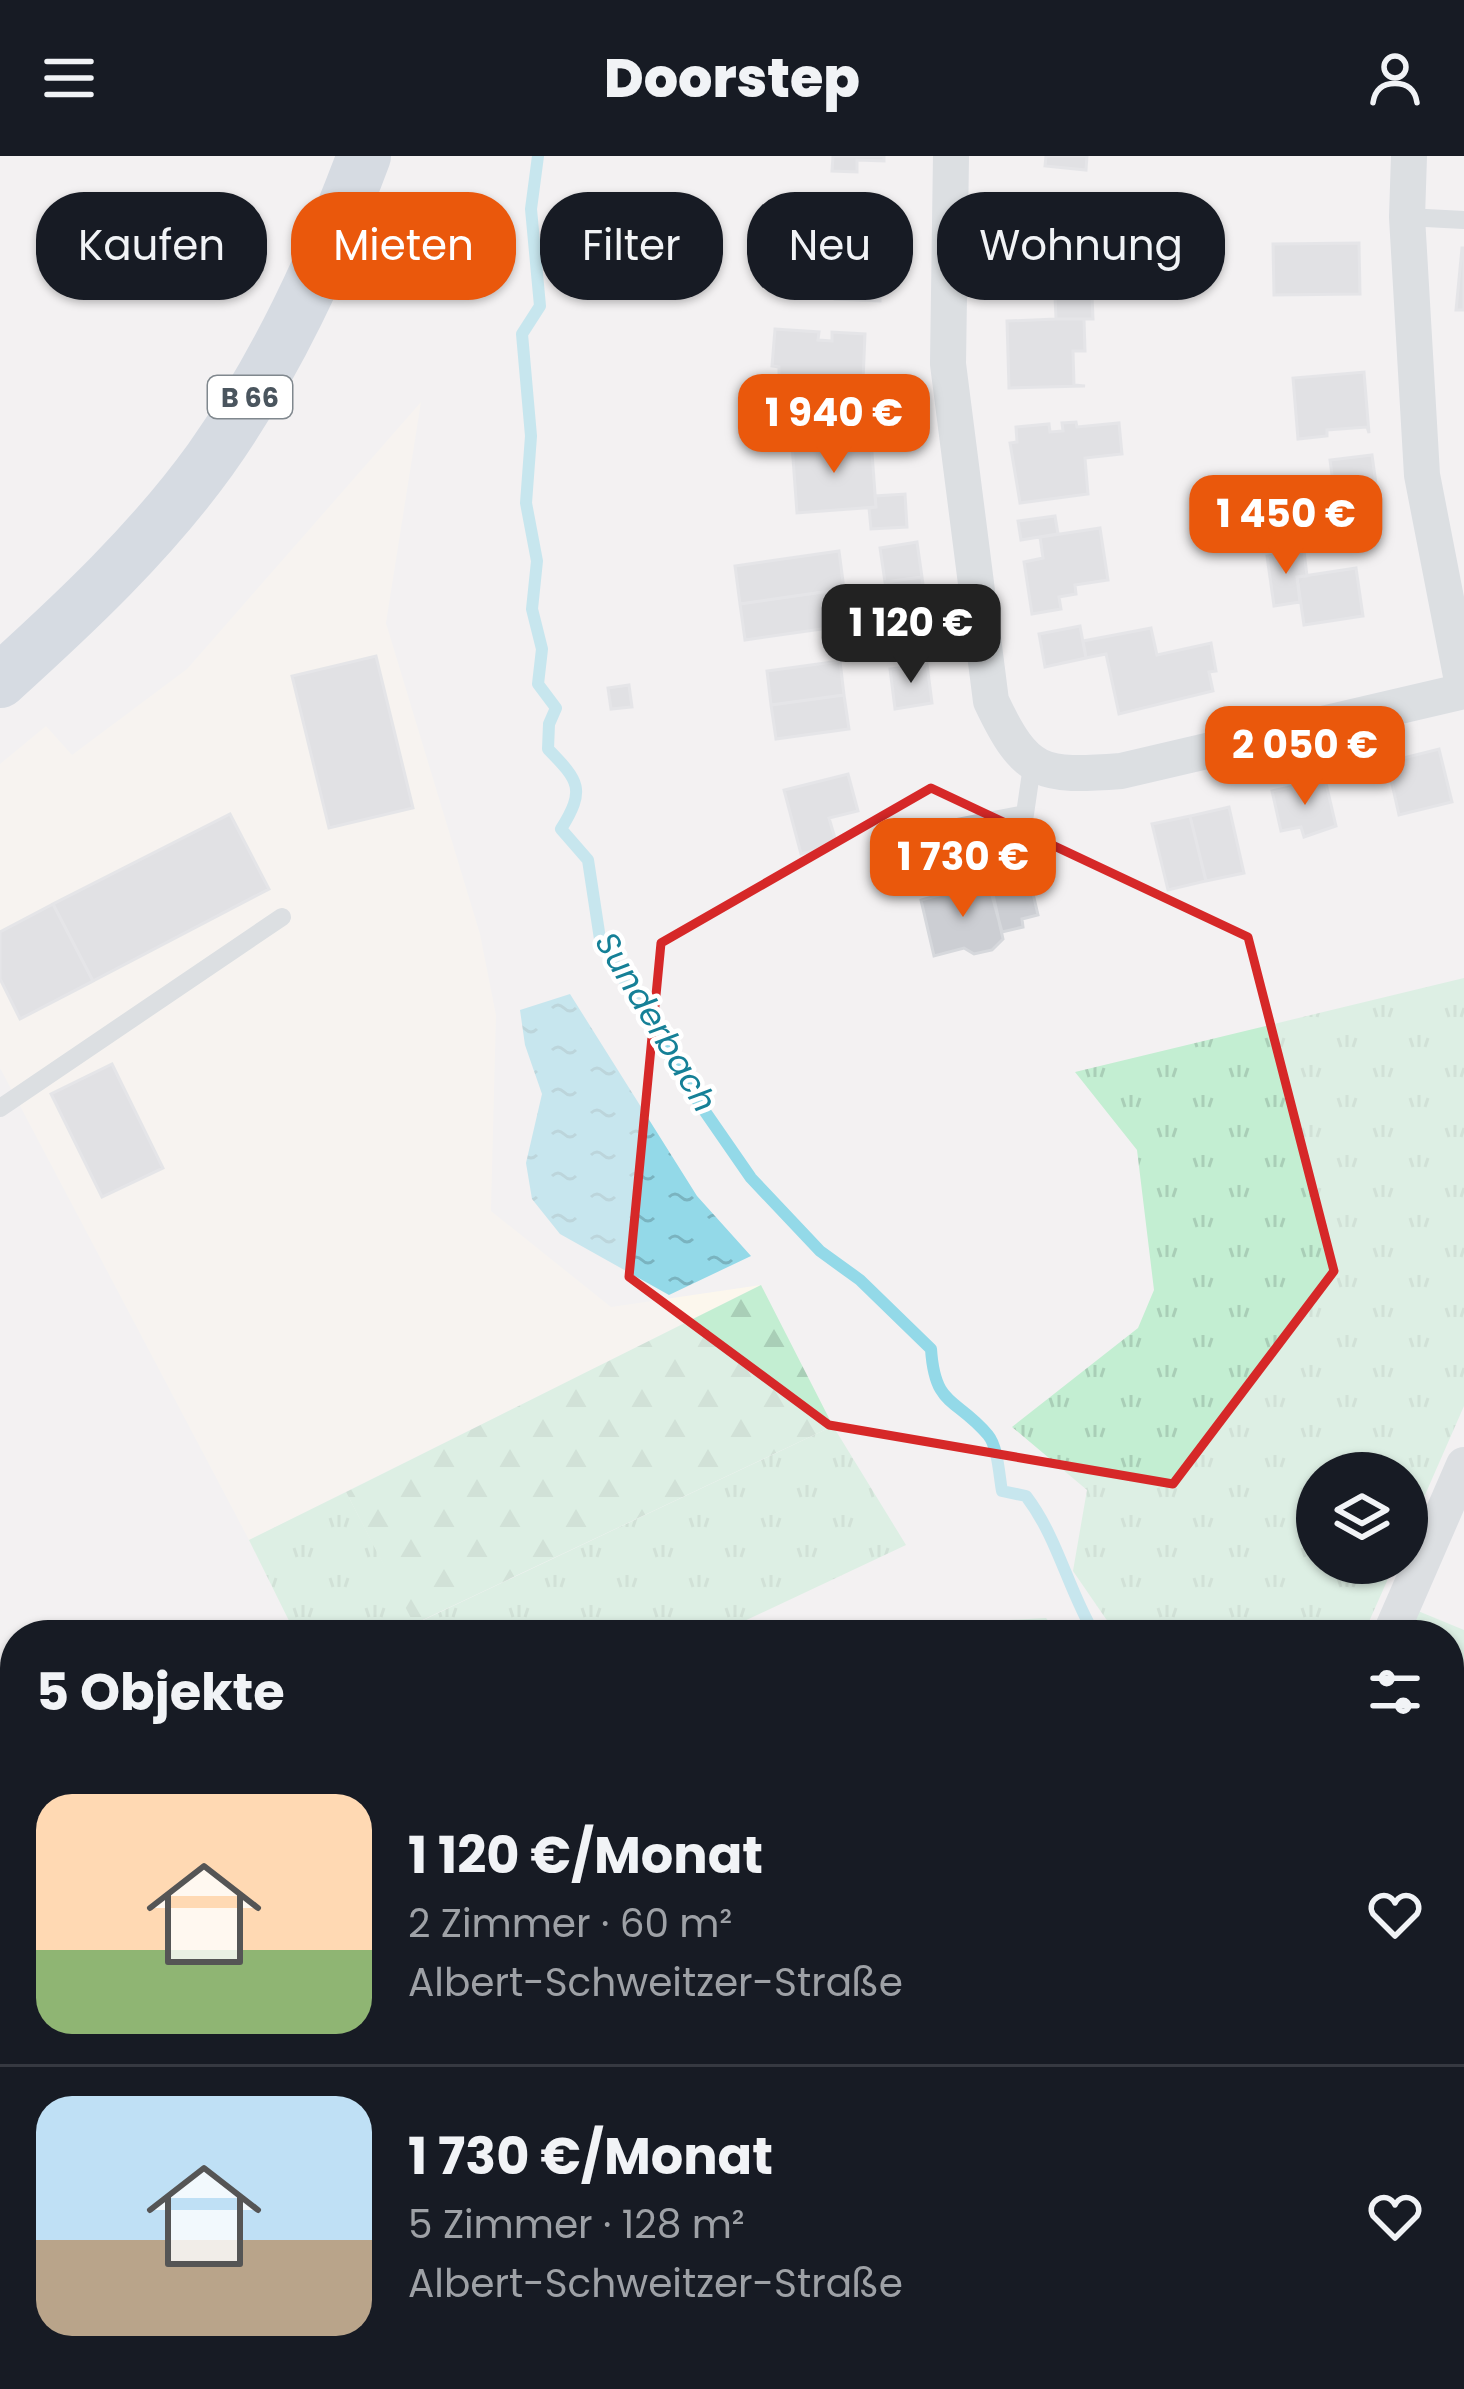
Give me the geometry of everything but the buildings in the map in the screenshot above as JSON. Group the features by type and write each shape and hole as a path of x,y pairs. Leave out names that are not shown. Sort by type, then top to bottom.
{"main road":[{"name":"B 66","path":"0,681 84,605 208,462 290,329 332,242 364,156"}],"street":[{"path":"951,156 948,364 991,701 1010,740 1032,766 1074,774 1121,771 1464,691 1422,476 1406,217 1408,156"},
{"path":"1397,1620 1464,1465"}],"lane":[{"path":"1406,217 1464,220"},
{"path":"1020,848 1032,766"},
{"path":"889,840 1025,814"},
{"path":"0,1108 282,917"}],"highlighted area":[{"path":"931,788 1248,937 1334,1271 1173,1484 829,1425 629,1277 661,943"}],"shaded area":[{"path":"421,402 386,623 480,934 496,1015 491,1211 611,1307 761,1285 249,1540 0,1068 0,764 46,726 72,755 187,669"}],"green space":[{"path":"1464,978 1464,1406 1428,1488 1428,1452 1296,1452 1296,1584 1386,1584 1370,1620 1107,1620 1073,1571 1087,1490 1012,1427 1138,1328 1154,1290 1137,1150 1075,1072"},
{"path":"761,1285 833,1426 422,1620 412,1620 346,1492"},
{"path":"833,1426 906,1545 746,1620 423,1620"},
{"path":"346,1492 413,1620 289,1620 249,1540"},
{"path":"1418,1611 1440,1620 1414,1620"}],"water":[{"path":"570,994 697,1196 751,1256 669,1295 560,1234 532,1199 526,1163 542,1094 525,1045 520,1010"}],"waterway":[{"name":"Sunderbach","path":"538,156 531,209 540,306 522,334 531,436 526,503 537,561 532,609 542,649 538,684 556,708 549,724 548,749 576,786 574,804 561,829 588,860 600,939 688,1087 751,1178 820,1251 860,1280 931,1349 942,1392 991,1440 1002,1491 1026,1496 1037,1512 1087,1620"}]}
